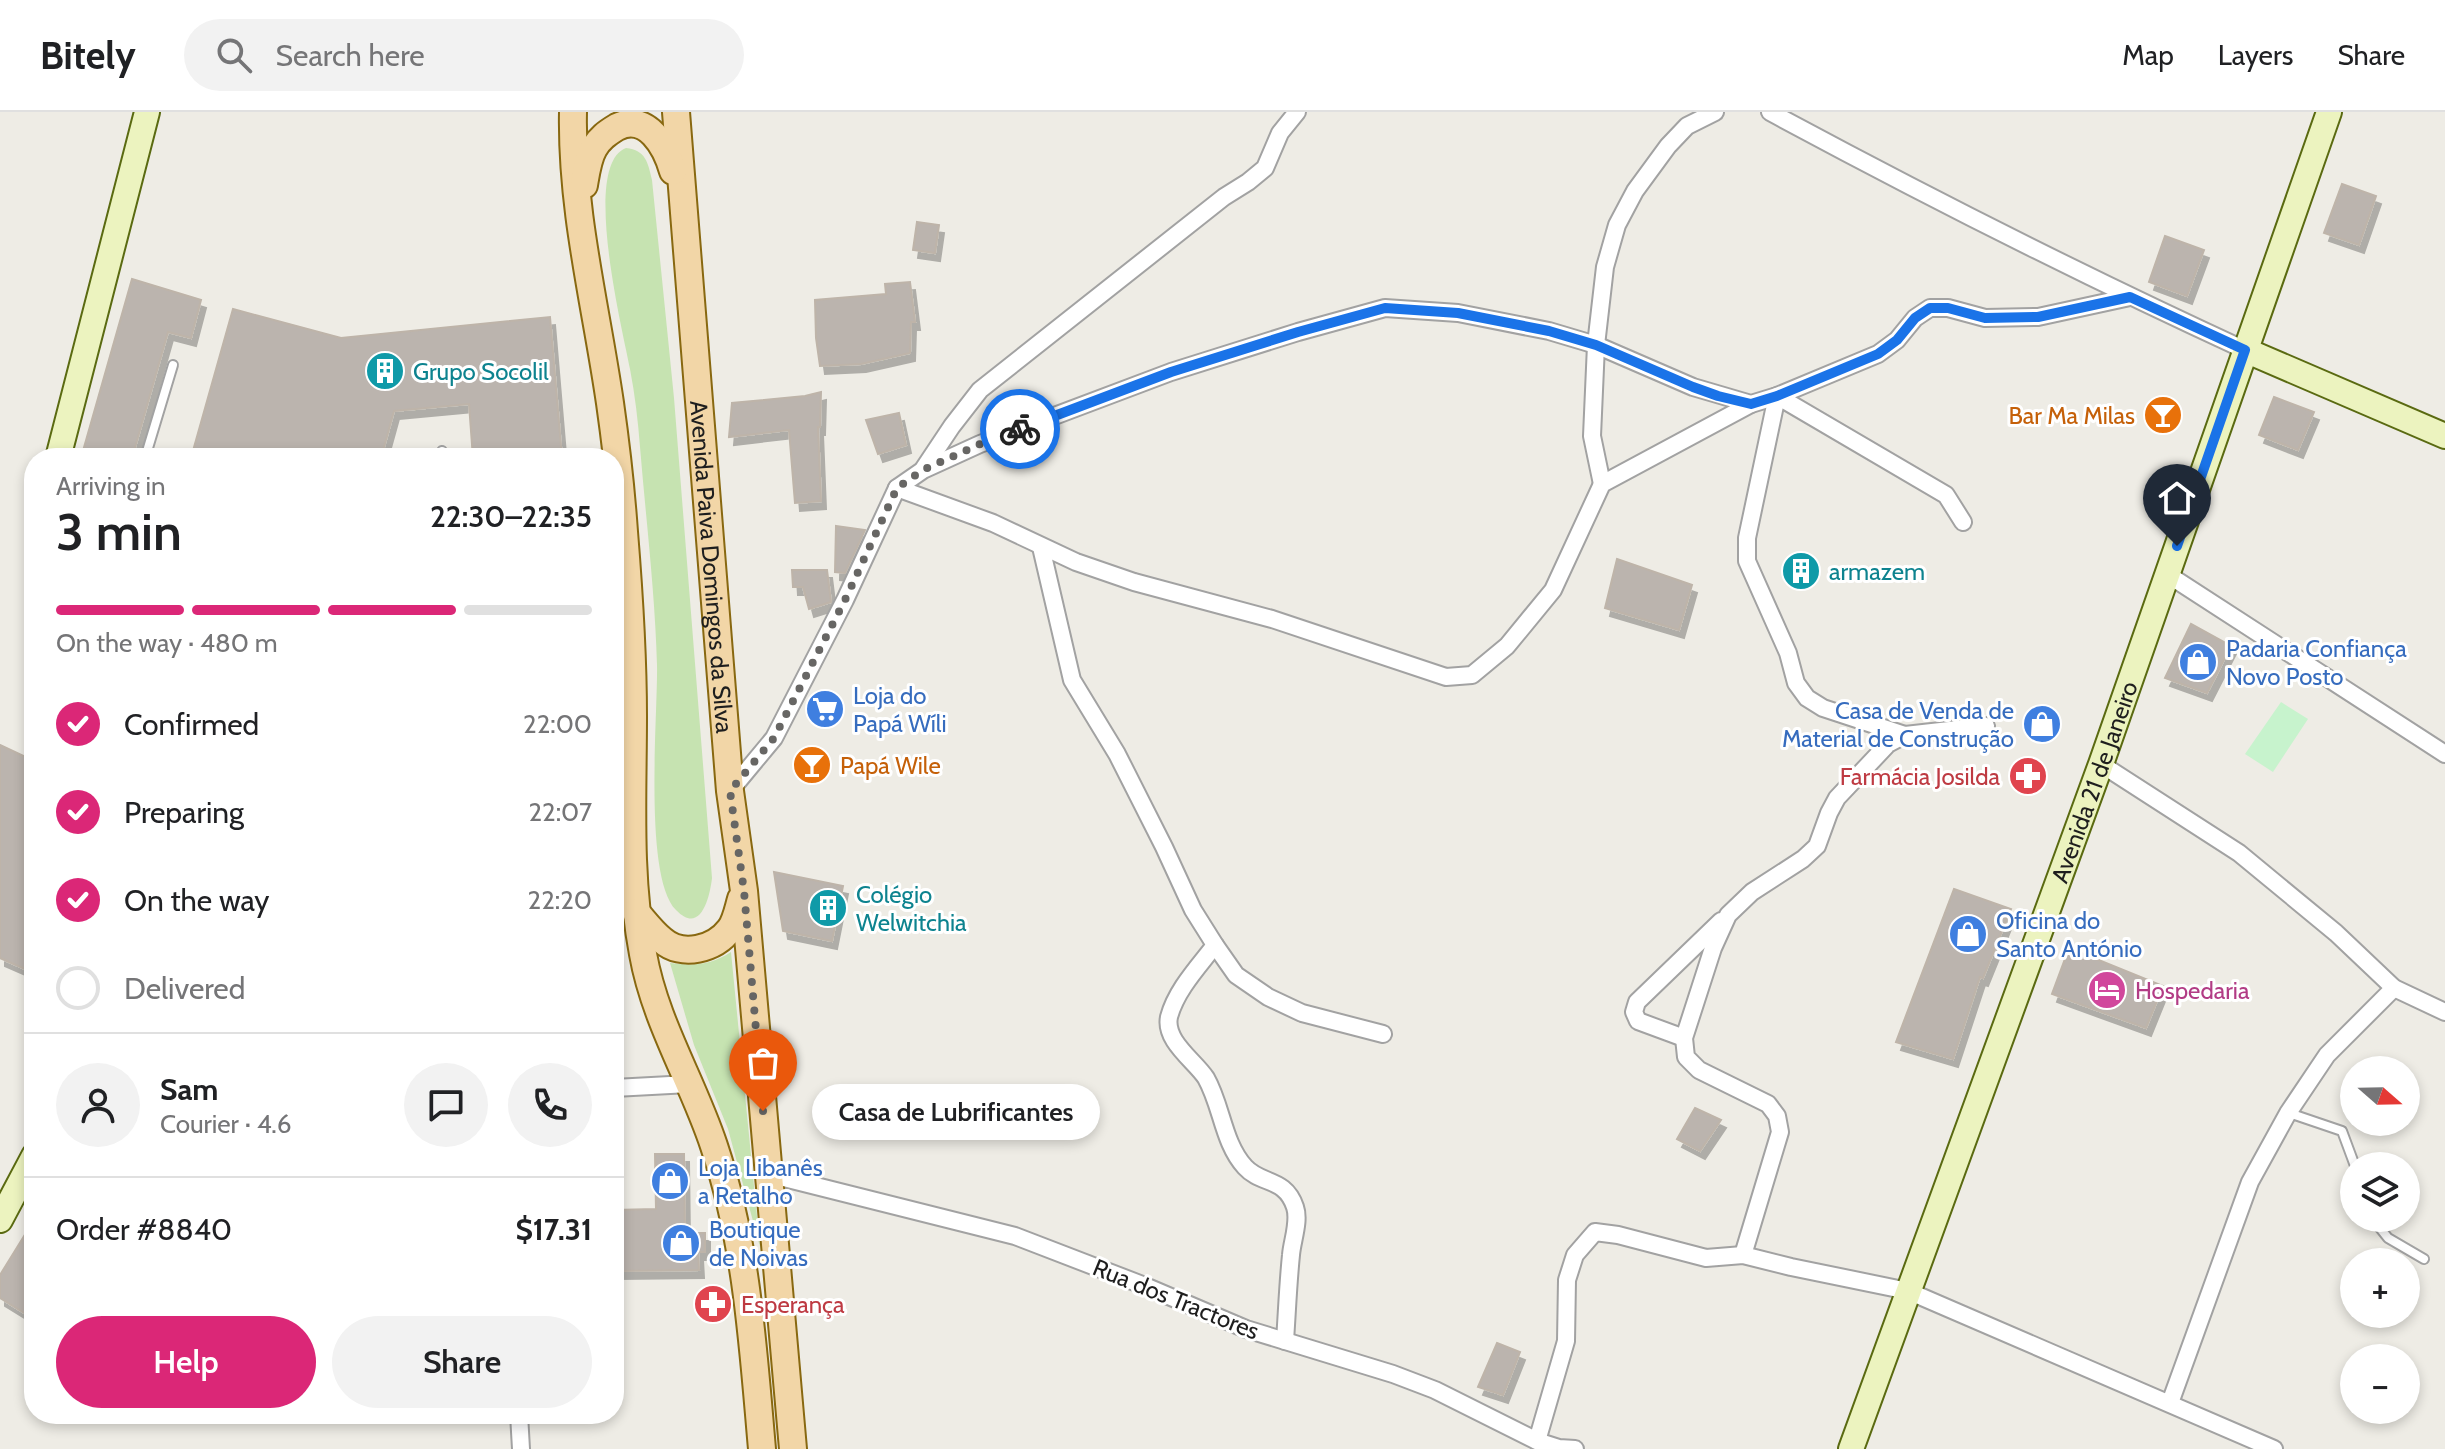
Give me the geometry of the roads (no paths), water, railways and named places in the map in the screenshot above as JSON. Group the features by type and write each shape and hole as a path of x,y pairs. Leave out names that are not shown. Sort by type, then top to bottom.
{"main road":[{"path":"61,448 147,112"},
{"path":"573,112 577,211 610,403 613,448"},
{"name":"Avenida Paiva Domingos da Silva","path":"676,112 730,791 744,891 793,1449"},
{"name":"Avenida 21 de Janeiro","path":"1851,1449 2101,764 2329,112"},
{"path":"577,211 592,151 604,135 623,124 639,124 654,133 668,153 683,200"},
{"path":"2245,350 2445,436"},
{"path":"624,576 633,662 633,866 636,912 654,997 714,1145 737,1233 752,1327 762,1449"},
{"path":"636,912 664,943 687,950 706,947 720,941 733,927 744,891"},
{"path":"0,1220 24,1175"}],"street":[{"path":"923,470 980,390 1265,168 1280,133 1297,112"},
{"path":"897,488 993,523 1041,547 1134,582 1272,619 1446,677 1472,675 1507,646 1553,590 1602,484 1592,436 1596,345 1605,267 1617,225 1635,191 1668,146 1687,126 1715,112"},
{"path":"1770,112 2130,297 2245,350"},
{"path":"1602,484 1751,404 1878,354 1897,340 1915,318 1930,308 1948,308 1985,318 2038,317 2130,297"},
{"path":"730,791 774,738 845,600 897,488 923,470 980,444 1171,372 1385,308 1458,313 1549,331 1596,345 1693,387 1751,404"},
{"path":"1777,396 1946,495 1963,522"},
{"path":"1777,396 1747,538 1747,561 1788,653 1796,683 1807,698 1823,708 1905,735"},
{"path":"1041,547 1072,680 1117,754 1193,910 1236,975 1268,997 1302,1013 1383,1034"},
{"path":"2167,574 2445,754"},
{"path":"1684,1038 1638,1021 1634,1012 1637,1002 1752,892 1803,859 1817,846 1837,798 1888,744 1905,735 1986,726"},
{"path":"2101,764 2239,853 2336,933 2394,988 2445,1012"},
{"path":"1728,915 1713,948 1684,1038 1686,1057 1699,1070 1768,1104 1777,1116 1780,1132 1743,1255"},
{"path":"1215,945 1183,988 1168,1019 1180,1049 1205,1077 1240,1160 1247,1170 1290,1194 1297,1212 1285,1341"},
{"path":"2170,1403 2250,1182 2288,1113 2327,1055 2394,988"},
{"path":"624,1087 689,1084"},
{"name":"Rua dos Tractores","path":"768,1174 1015,1236 1246,1329 1435,1390 1537,1441 1575,1449"},
{"path":"1537,1441 1566,1341 1567,1280 1575,1255 1595,1232 1706,1258 1743,1255 1908,1291 2274,1449"},
{"path":"520,1424 521,1449"}],"lane":[{"path":"148,448 173,365"},
{"path":"2288,1113 2342,1131 2350,1152"},
{"path":"2382,1232 2424,1259"}],"place":[{"name":"Grupo Socolil","path":"385,371"},
{"name":"Bar Ma Milas","path":"2163,415"},
{"name":"armazem","path":"1801,571"},
{"name":"Padaria Confiança Novo Posto","path":"2198,662"},
{"name":"Loja do Papá Wíli","path":"825,709"},
{"name":"Casa de Venda de Material de Construção","path":"2042,724"},
{"name":"Papá Wile","path":"812,765"},
{"name":"Farmácia Josilda","path":"2028,776"},
{"name":"Colégio Welwitchia","path":"828,908"},
{"name":"Oficina do Santo António","path":"1968,934"},
{"name":"Hospedaria","path":"2107,990"},
{"name":"Casa de Lubrificantes","path":"763,1111"},
{"name":"Loja Libanês a Retalho","path":"670,1181"},
{"name":"Boutique de Noivas","path":"681,1243"},
{"name":"Esperança","path":"713,1304"}]}
